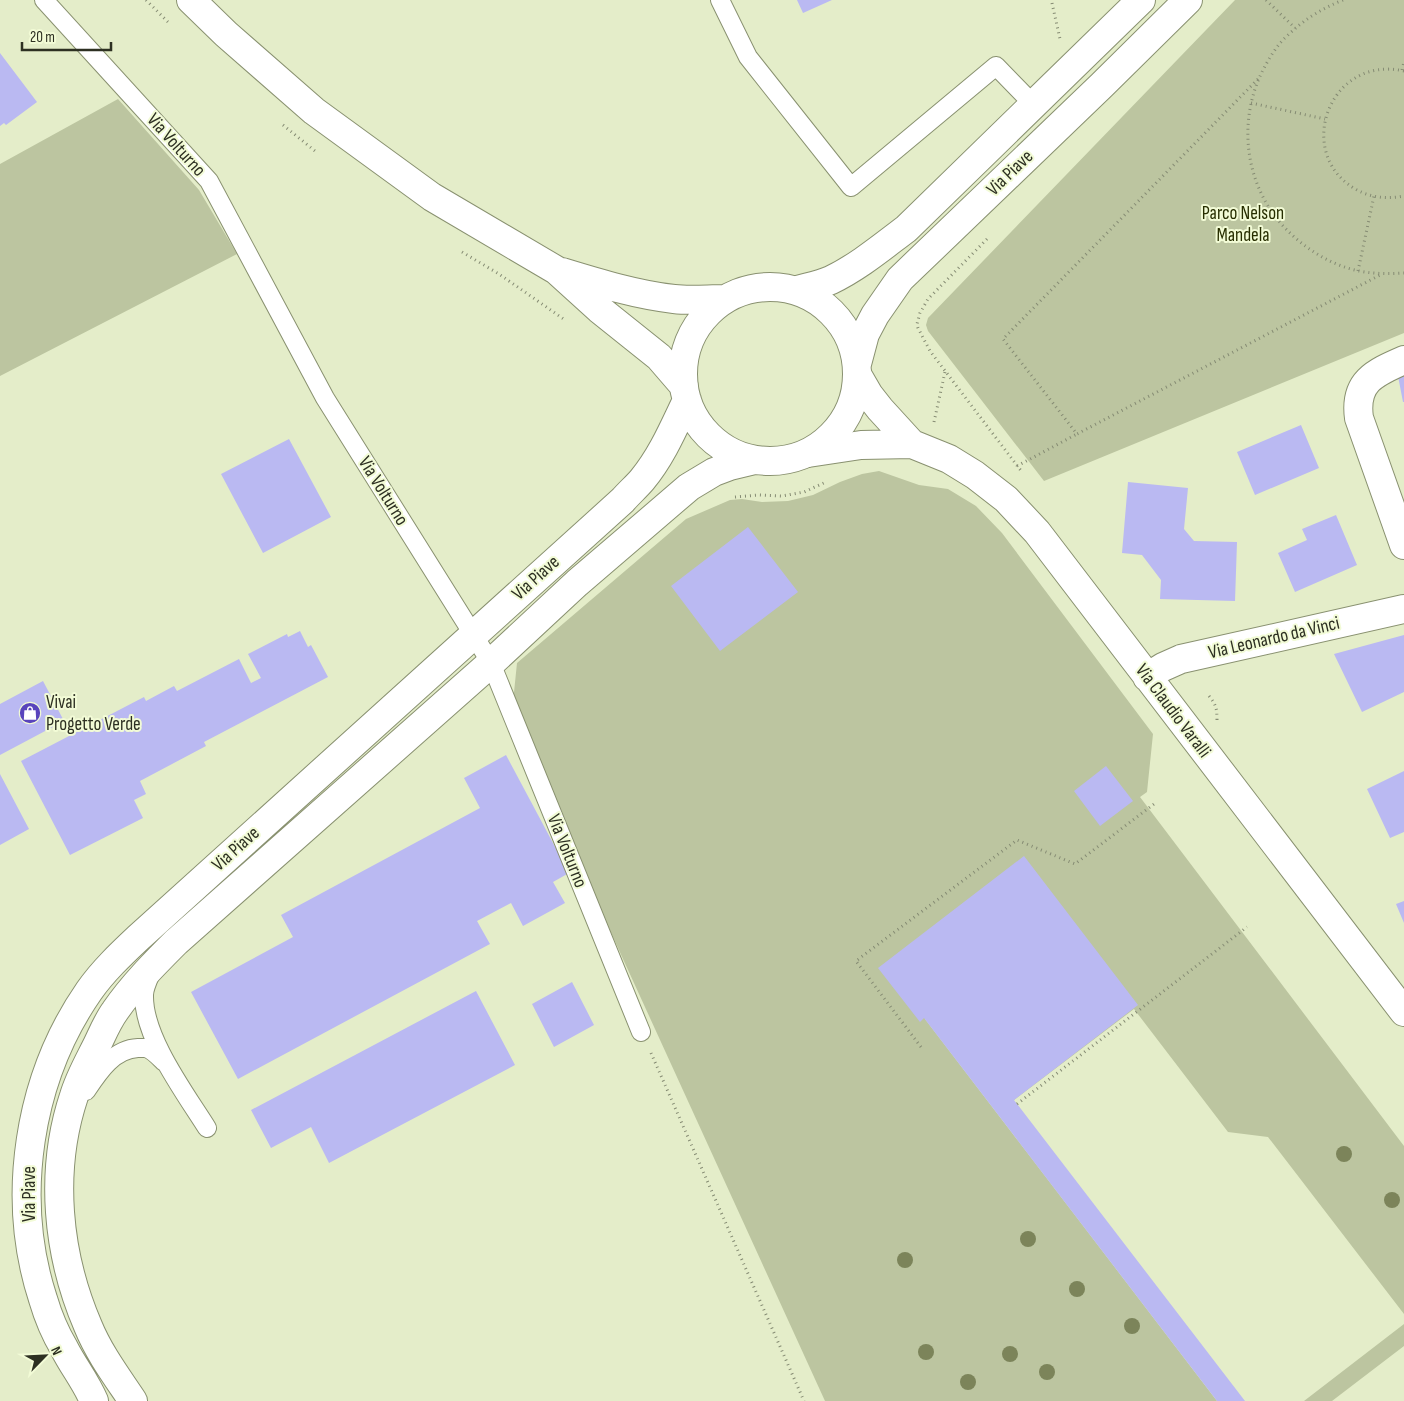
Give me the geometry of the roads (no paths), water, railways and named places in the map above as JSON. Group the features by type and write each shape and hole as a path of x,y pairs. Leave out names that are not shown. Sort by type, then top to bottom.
{"street":[{"path":"191,0 226,34 314,111 432,197 556,270 599,309 659,357 685,393"},
{"name":"Via Piave","path":"797,290 832,279 874,254 906,229 1142,0"},
{"name":"Via Piave","path":"857,370 865,334 874,315 900,279 1188,0"},
{"path":"556,270 615,288 673,299 724,299"},
{"path":"772,286 797,290 819,301 838,318 851,339 857,370 856,390 840,427 820,446 796,458 768,461 755,460 736,454 718,444 699,424 692,412 685,393 682,373 691,335 705,314 724,299 741,291 772,286"},
{"path":"1404,360 1383,369 1370,380 1361,390 1357,404 1359,418 1404,545"},
{"name":"Via Claudio Varalli","path":"857,370 869,396 912,444"},
{"name":"Via Piave","path":"94,1401 63,1347 43,1300 30,1251 27,1216 28,1159 34,1126 48,1071 70,1021 90,989 119,956 623,500 659,456 674,428 685,393"},
{"name":"Via Claudio Varalli","path":"808,452 861,445 912,444 949,459 975,475 1006,499 1038,532 1404,1012"},
{"name":"Via Piave","path":"133,1401 97,1346 81,1308 69,1269 60,1216 59,1192 62,1145 67,1121 74,1095 85,1068 114,1012 140,979 183,936 491,663 578,583 689,487 714,472 755,460"},
{"name":"Via Leonardo da Vinci","path":"1147,677 1163,667 1182,659 1404,609"}],"lane":[{"name":"Via Volturno","path":"44,0 209,181 325,398 491,663 641,1032"},
{"path":"720,0 748,57 851,187 996,66 1034,105"},
{"path":"158,960 144,994 146,1014 152,1034 166,1064 207,1128"},
{"path":"67,1121 99,1071 120,1053 131,1048 145,1048 156,1054 166,1064"}],"place":[{"name":"Vivai Progetto Verde","path":"30,713"}],"park label":[{"name":"Parco Nelson Mandela","path":"1243,224"}]}
